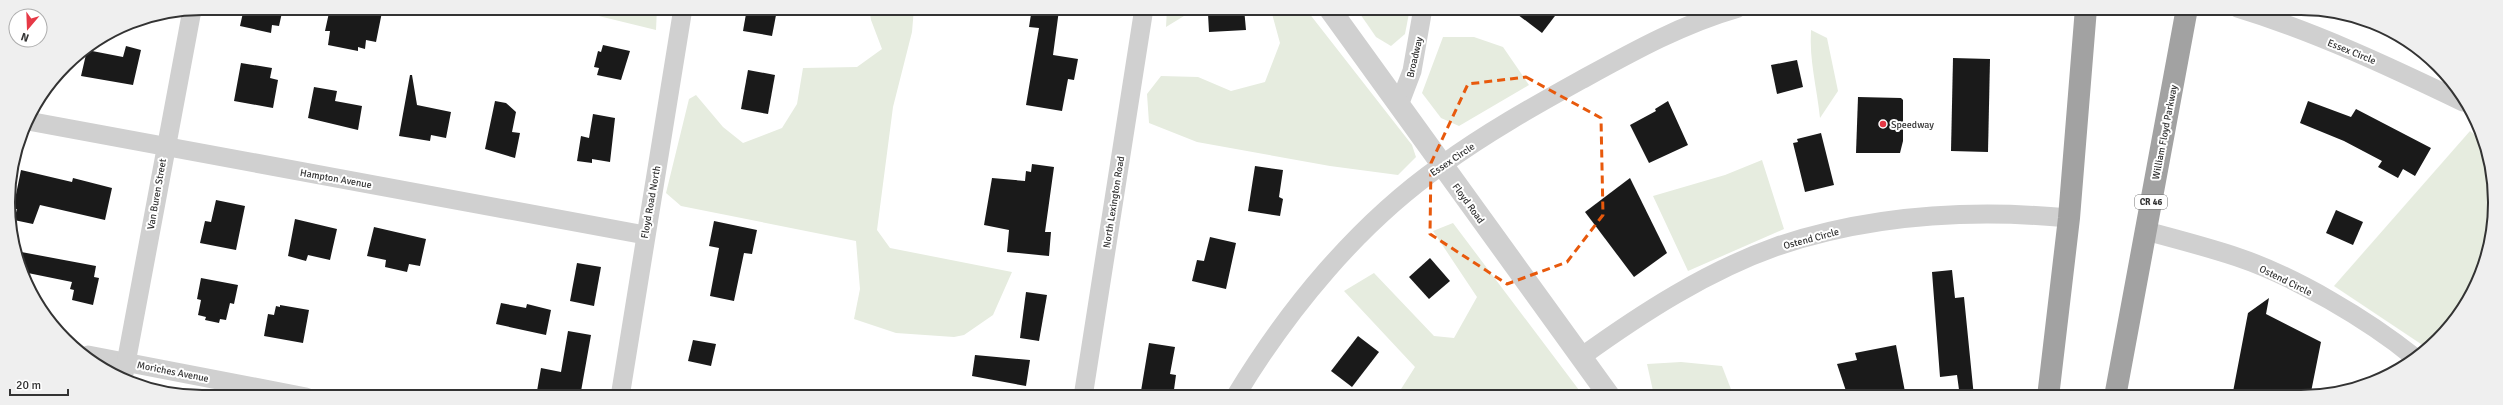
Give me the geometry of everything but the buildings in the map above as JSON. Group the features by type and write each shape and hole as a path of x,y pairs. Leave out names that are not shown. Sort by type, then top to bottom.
{"highway":[{"path":"2049,390 2069,218 2085,15"},
{"name":"William Floyd Parkway","path":"2116,390 2186,15"}],"street":[{"name":"Van Buren Street","path":"124,370 165,146 191,15"},
{"name":"Floyd Road North","path":"621,390 645,235 683,15"},
{"name":"North Lexington Road","path":"1084,390 1143,15"},
{"name":"Floyd Road","path":"1334,15 1605,390"},
{"name":"Broadway","path":"1399,105 1412,71 1423,15"},
{"name":"Essex Circle","path":"1240,390 1286,322 1332,265 1388,209 1442,165 1543,101 1620,58 1706,15"},
{"name":"Essex Circle","path":"2258,15 2379,62 2457,99"},
{"name":"Hampton Avenue","path":"33,122 645,235"},
{"name":"Ostend Circle","path":"1581,357 1620,329 1716,273 1779,246 1844,229 1917,217 2003,213 2069,218"},
{"name":"Ostend Circle","path":"2146,231 2238,257 2266,269 2336,306 2373,328 2410,354"},
{"name":"Moriches Avenue","path":"103,361 124,370 259,390"}],"highlighted area":[{"path":"1526,77 1601,118 1603,215 1567,262 1507,284 1430,234 1431,163 1468,84"}],"shaded area":[{"path":"595,15 657,15 656,30"},
{"path":"870,15 913,15 912,32 893,107 877,230 890,248 1012,272 993,315 964,335 954,337 896,333 854,319 860,289 856,241 681,206 666,193 689,99 696,95 723,127 743,143 782,128 797,104 803,68 857,67 882,49"},
{"path":"1167,15 1186,15 1166,27"},
{"path":"1272,15 1310,15 1412,145 1416,157 1398,175 1330,166 1197,142 1149,123 1147,94 1161,76 1198,77 1231,91 1265,82 1280,43"},
{"path":"1361,15 1409,15 1405,34 1391,46 1376,37"},
{"path":"1811,30 1827,38 1838,91 1820,118 1812,63"},
{"path":"1443,37 1474,37 1503,47 1529,85 1459,126 1441,118 1422,93"},
{"path":"2470,131 2476,136 2482,154 2488,190 2488,215 2482,251 2474,274 2463,296 2449,317 2433,335 2422,345 2334,286"},
{"path":"1762,160 1784,229 1688,271 1653,196 1725,175"},
{"path":"1453,223 1579,390 1400,390 1415,367 1344,291 1374,273 1434,336 1454,338 1477,297 1433,231"},
{"path":"1681,362 1722,366 1731,390 1653,390 1647,364"}],"place":[{"name":"Speedway","path":"1883,124"}]}
